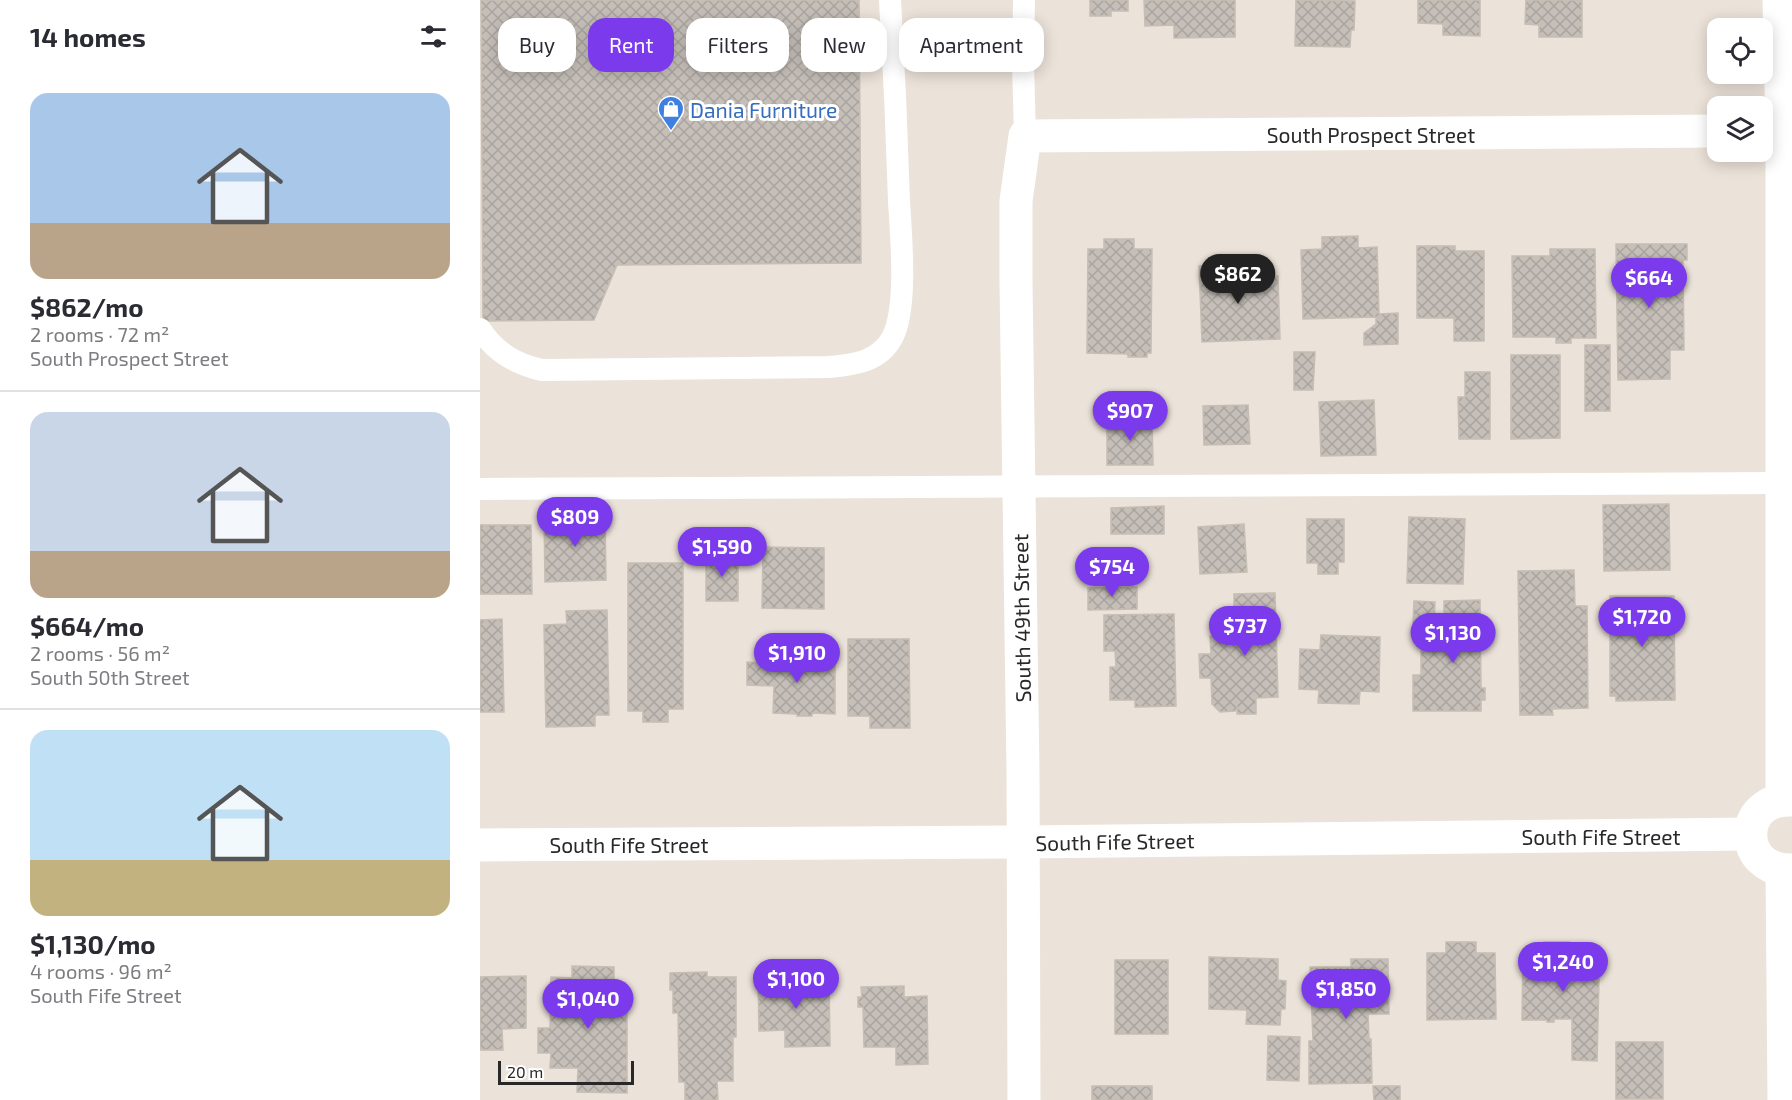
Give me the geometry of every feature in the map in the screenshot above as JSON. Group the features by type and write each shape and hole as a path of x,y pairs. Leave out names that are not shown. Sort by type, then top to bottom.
{"street":[{"path":"1779,0 1779,130 1787,483 1787,800 1772,802 1763,808 1756,815 1750,834 1756,855 1763,862 1772,868 1787,870 1784,1100"},
{"name":"South Prospect Street","path":"1025,136 1707,131"},
{"name":"South 49th Street","path":"1024,1100 1024,842 1016,201 1025,136"},
{"name":"South Fife Street","path":"480,845 1750,834"}],"lane":[{"path":"480,329 501,354 526,367 542,370 829,367 864,362 876,355 892,337 899,311 902,275 890,0"},
{"path":"1024,0 1025,136"},
{"path":"480,489 1787,483"}],"building":[{"name":"Dania Furniture","path":"481,0 859,0 859,18 801,18 801,72 860,72 861,263 617,265 594,320 483,321"},
{"path":"1090,0 1128,0 1128,11 1111,11 1111,16 1090,16"},
{"path":"1144,0 1235,0 1235,37 1174,38 1174,25 1145,26"},
{"path":"1296,0 1355,1 1354,30 1351,30 1350,47 1295,46"},
{"path":"1418,0 1480,0 1480,36 1443,35 1443,24 1418,23"},
{"path":"1526,0 1582,0 1582,37 1539,37 1539,25 1525,24"},
{"path":"1358,236 1358,248 1377,247 1379,314 1398,313 1398,344 1364,345 1364,333 1376,324 1376,317 1303,319 1301,250 1322,249 1322,237"},
{"path":"1104,239 1134,239 1134,249 1152,249 1151,353 1147,353 1147,357 1087,353 1088,249 1104,249"},
{"path":"1616,244 1687,244 1687,260 1683,260 1684,350 1670,350 1670,379 1618,380"},
{"path":"1417,246 1455,246 1455,251 1484,251 1484,341 1454,341 1454,318 1417,318"},
{"path":"1550,249 1595,249 1596,338 1571,338 1571,343 1556,343 1556,337 1513,337 1512,256 1550,256"},
{"path":"1243,265 1243,277 1278,276 1280,339 1202,342 1199,266"},
{"path":"1585,345 1610,345 1610,411 1585,411"},
{"path":"1294,352 1315,352 1313,390 1294,390"},
{"path":"1511,355 1560,355 1560,438 1511,439"},
{"path":"1465,372 1490,372 1490,439 1459,439 1458,397 1465,397"},
{"path":"1374,400 1376,455 1321,456 1319,402"},
{"path":"1248,405 1250,444 1204,445 1203,406"},
{"path":"1107,419 1152,419 1153,465 1107,465"},
{"path":"1669,504 1670,570 1604,571 1603,505"},
{"path":"1164,506 1164,534 1111,534 1111,508"},
{"path":"605,514 606,580 545,582 544,515"},
{"path":"1409,517 1465,519 1463,584 1407,583"},
{"path":"1307,519 1344,519 1344,562 1338,562 1338,574 1318,574 1318,563 1307,563"},
{"path":"1244,524 1247,572 1200,574 1198,527"},
{"path":"480,525 531,525 532,594 480,594"},
{"path":"763,547 824,548 824,609 762,608"},
{"path":"706,555 738,555 738,601 706,601"},
{"path":"628,563 683,563 683,709 668,709 668,722 643,722 643,711 628,711"},
{"path":"1574,570 1575,606 1587,606 1588,708 1552,709 1553,715 1520,715 1518,571"},
{"path":"1137,587 1137,609 1088,610 1088,588"},
{"path":"1275,593 1278,697 1256,698 1256,714 1237,714 1237,708 1235,711 1220,712 1212,704 1211,678 1200,678 1199,654 1211,654 1210,636 1234,636 1234,594"},
{"path":"1610,596 1674,596 1675,700 1616,701 1616,696 1610,696"},
{"path":"1480,600 1481,688 1485,688 1485,700 1481,700 1481,711 1413,711 1413,675 1421,675 1421,651 1444,651 1444,601"},
{"path":"1414,601 1435,602 1434,624 1413,623"},
{"path":"607,610 609,715 595,715 595,726 546,727 544,625 567,624 566,611"},
{"path":"1174,614 1176,706 1135,707 1135,700 1110,700 1110,667 1116,667 1115,651 1104,651 1104,615"},
{"path":"502,619 504,712 480,712 480,620"},
{"path":"1321,635 1380,637 1379,692 1360,691 1359,704 1318,703 1319,690 1299,689 1300,649 1320,650"},
{"path":"848,639 909,639 910,728 870,728 870,716 848,716"},
{"path":"788,657 835,659 835,714 812,713 812,716 797,716 797,714 773,713 774,686 747,685 747,662 763,663 763,658 788,660"},
{"path":"1446,942 1476,942 1476,953 1495,953 1496,1019 1427,1020 1427,953 1446,953"},
{"path":"1544,942 1569,942 1568,951 1593,952 1593,979 1599,979 1597,1061 1572,1060 1572,1019 1554,1019 1554,1022 1522,1020 1523,949 1544,950"},
{"path":"1209,957 1278,959 1278,980 1286,981 1285,1009 1281,1009 1280,1025 1246,1024 1247,1010 1209,1009"},
{"path":"1351,959 1388,959 1389,1014 1368,1014 1372,1083 1309,1084 1309,1041 1313,1041 1310,967 1351,967"},
{"path":"1115,960 1168,960 1168,1034 1115,1034"},
{"path":"572,966 614,967 614,1007 627,1007 627,1093 577,1092 578,1068 550,1068 551,1053 538,1053 538,1028 550,1028 551,977 572,978"},
{"path":"707,972 707,977 736,977 733,1081 717,1081 718,1100 685,1100 685,1082 679,1082 678,1013 673,1013 670,973"},
{"path":"526,976 526,1028 502,1029 503,1050 480,1050 480,977"},
{"path":"829,977 830,1046 785,1047 785,1030 759,1031 758,978"},
{"path":"904,986 904,997 927,996 928,1064 896,1065 896,1047 864,1047 863,1007 858,1007 858,997 862,997 861,987"},
{"path":"1268,1036 1300,1037 1299,1081 1267,1080"},
{"path":"1616,1042 1663,1042 1663,1099 1616,1099"},
{"path":"1092,1086 1152,1086 1152,1100 1092,1100"},
{"path":"1373,1086 1400,1086 1400,1100 1374,1100"}],"place":[{"name":"Dania Furniture","path":"671,132"}]}
